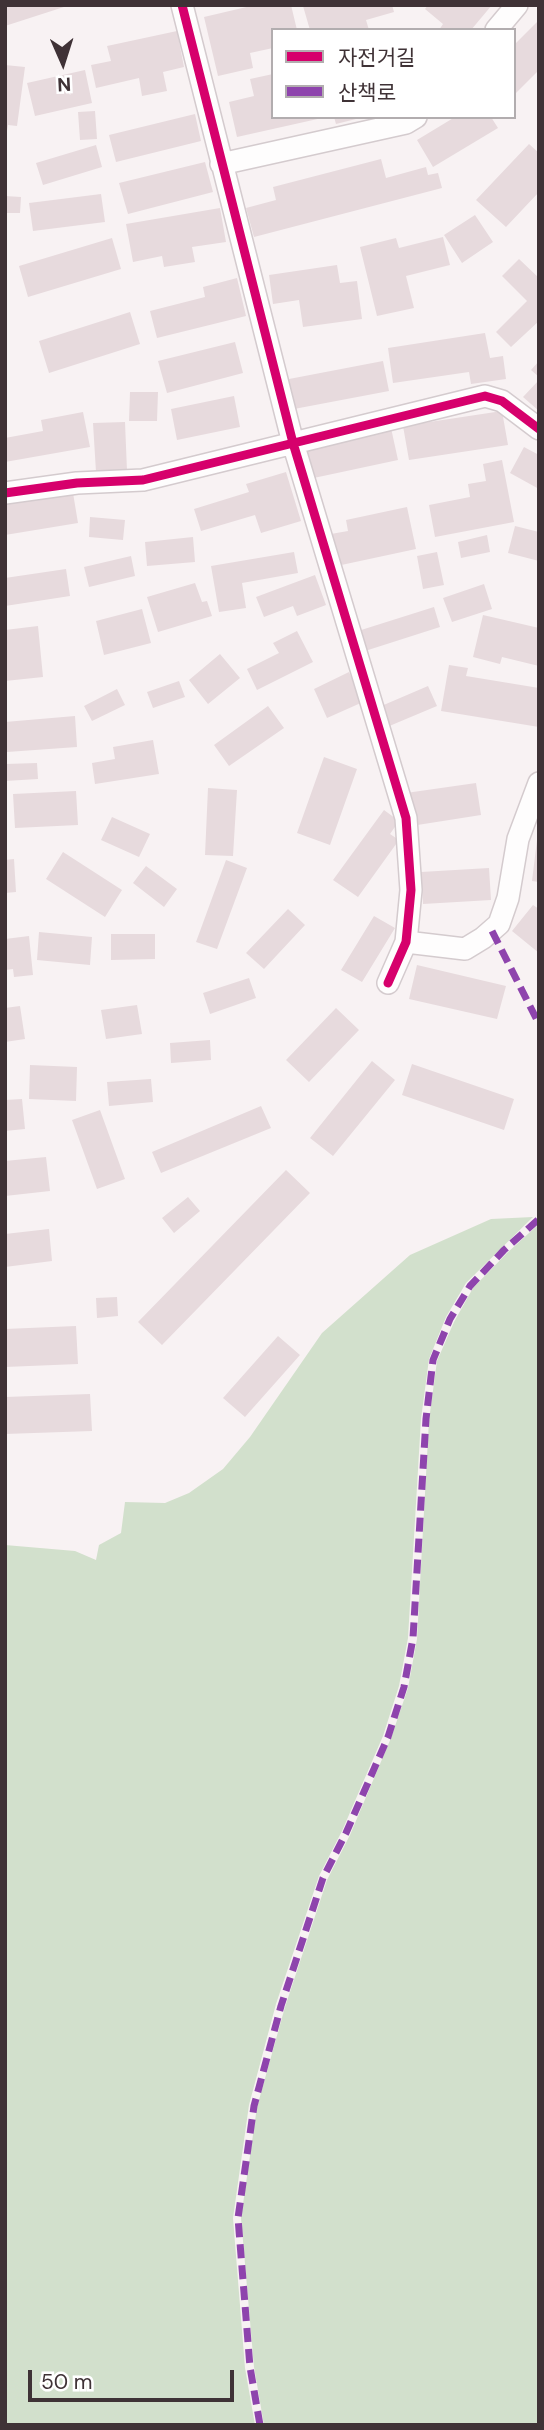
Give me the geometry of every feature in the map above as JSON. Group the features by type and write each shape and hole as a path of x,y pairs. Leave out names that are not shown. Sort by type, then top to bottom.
{"street":[{"path":"182,5 293,443 406,818 411,890 406,942 388,983"},
{"path":"498,28 517,5"},
{"path":"222,164 406,123 413,119"},
{"path":"5,493 77,483 142,480 485,396 502,401 539,429"},
{"path":"406,942 465,950 499,924 508,898 518,839 539,783"}],"green space":[{"path":"533,1217 466,1283 446,1317 429,1359 421,1419 408,1638 399,1686 383,1736 342,1831 319,1876 276,2004 249,2105 233,2218 245,2368 255,2425 5,2425 5,1545 75,1551 96,1560 99,1545 121,1533 125,1502 165,1503 189,1493 223,1469 250,1437 322,1333 410,1255 491,1219"},
{"path":"539,1224 539,2425 264,2425 254,2367 241,2218 257,2107 285,2007 327,1880 350,1835 391,1738 408,1688 417,1639 429,1420 437,1361 473,1288"}],"building":[{"path":"5,5 67,5 67,6 5,26"},
{"path":"255,5 291,5 297,28 271,28 271,48 250,53 253,68 218,76 204,17"},
{"path":"392,5 394,12 366,20 368,28 309,28 303,6"},
{"path":"428,5 492,5 473,28 440,28 443,24 425,9"},
{"path":"539,20 539,70 516,93 516,43"},
{"path":"177,31 184,67 163,72 167,91 142,96 139,78 96,88 91,65 111,61 107,46"},
{"path":"5,65 25,67 17,126 8,125 7,131"},
{"path":"85,70 92,103 35,116 27,83"},
{"path":"271,74 271,119 318,119 237,137 229,102 254,96 250,79"},
{"path":"95,111 97,139 80,140 78,112"},
{"path":"195,114 201,141 116,162 109,135"},
{"path":"335,119 356,119 336,124"},
{"path":"452,119 492,119 498,128 433,167 417,140"},
{"path":"529,144 539,153 539,192 506,227 476,200"},
{"path":"96,145 102,167 43,185 36,163"},
{"path":"381,159 386,178 426,167 428,175 438,173 442,188 254,237 246,208 276,200 273,187"},
{"path":"205,162 213,192 128,214 119,183"},
{"path":"101,194 105,222 33,231 29,203"},
{"path":"5,196 21,197 20,213 5,213"},
{"path":"220,208 226,242 192,247 195,262 164,267 162,256 133,262 126,224"},
{"path":"475,215 493,242 462,263 444,235"},
{"path":"443,237 450,265 406,276 414,308 377,316 360,247 396,238 399,248"},
{"path":"112,238 121,269 28,297 19,266"},
{"path":"519,259 539,278 539,321 511,347 496,332 527,301 502,276"},
{"path":"337,265 340,283 357,281 362,319 303,327 299,300 273,304 269,275"},
{"path":"237,278 246,316 157,338 150,311 205,297 203,287"},
{"path":"130,312 140,344 49,373 39,341"},
{"path":"485,333 490,358 503,356 506,379 471,384 469,372 393,383 388,348"},
{"path":"235,342 243,373 167,393 158,361"},
{"path":"383,361 389,391 294,409 289,379"},
{"path":"539,361 539,377 531,370"},
{"path":"539,380 539,411 523,397"},
{"path":"130,392 158,392 157,421 129,421"},
{"path":"234,396 240,427 177,440 171,409"},
{"path":"502,411 508,445 409,460 403,426"},
{"path":"83,412 90,447 5,462 5,438 43,431 41,420"},
{"path":"125,422 127,471 96,472 93,423"},
{"path":"391,428 398,460 309,479 303,447"},
{"path":"524,447 539,455 539,489 510,473"},
{"path":"502,460 514,522 435,537 429,505 470,497 468,484 486,481 483,464"},
{"path":"286,472 301,521 261,533 255,515 201,531 194,509 249,492 246,484"},
{"path":"73,493 78,523 5,535 5,504"},
{"path":"407,507 416,549 332,567 325,535 348,531 346,520"},
{"path":"90,517 125,520 123,540 89,537"},
{"path":"515,526 539,532 539,561 508,553"},
{"path":"487,535 490,552 461,558 458,542"},
{"path":"193,537 195,562 147,566 145,542"},
{"path":"294,552 298,573 242,583 246,608 219,612 211,566"},
{"path":"437,552 444,585 423,589 417,556"},
{"path":"131,556 135,576 89,587 84,567"},
{"path":"66,569 70,596 5,606 5,578"},
{"path":"315,575 326,605 297,616 293,606 264,617 256,597"},
{"path":"195,583 202,602 207,601 212,616 158,632 147,597"},
{"path":"484,584 492,609 452,622 443,598"},
{"path":"434,607 440,627 365,651 358,631"},
{"path":"142,609 151,643 104,655 96,621"},
{"path":"483,615 539,628 539,666 502,657 500,664 473,657"},
{"path":"38,626 43,677 5,681 5,630"},
{"path":"297,631 313,662 257,690 247,669 279,653 273,643"},
{"path":"220,654 240,678 208,704 189,680"},
{"path":"449,665 468,668 466,676 539,688 539,727 441,711"},
{"path":"349,672 363,702 327,718 314,689"},
{"path":"179,681 185,697 153,708 147,692"},
{"path":"428,686 437,706 387,727 379,707"},
{"path":"117,689 125,705 92,721 84,706"},
{"path":"268,706 284,728 229,766 214,745"},
{"path":"75,716 77,747 7,752 5,722"},
{"path":"153,740 159,774 95,784 92,763 115,759 113,747"},
{"path":"324,757 357,769 330,845 297,833"},
{"path":"37,763 38,779 5,781 5,764"},
{"path":"476,783 481,815 411,826 406,793"},
{"path":"208,788 237,790 233,856 205,855"},
{"path":"76,791 78,825 15,828 13,794"},
{"path":"384,810 399,821 390,834 399,840 358,897 333,880"},
{"path":"112,817 150,834 139,857 101,840"},
{"path":"539,840 539,882 532,881"},
{"path":"63,852 122,890 105,917 46,879"},
{"path":"14,859 16,892 5,893 5,860"},
{"path":"226,860 247,868 217,949 196,942"},
{"path":"146,866 177,889 164,907 133,883"},
{"path":"489,868 491,900 423,904 421,872"},
{"path":"533,905 539,909 539,953 512,931"},
{"path":"288,909 305,925 264,969 246,953"},
{"path":"374,916 395,928 362,982 341,970"},
{"path":"39,932 92,937 90,965 37,960"},
{"path":"111,934 155,934 155,959 111,960"},
{"path":"29,936 33,975 14,977 13,969 5,970 5,939"},
{"path":"417,965 506,986 497,1019 409,999"},
{"path":"249,978 256,998 210,1014 203,993"},
{"path":"137,1005 142,1034 106,1039 101,1010"},
{"path":"20,1006 25,1039 5,1042 5,1008"},
{"path":"336,1008 359,1030 309,1082 286,1060"},
{"path":"210,1040 211,1060 171,1063 170,1043"},
{"path":"372,1061 395,1080 333,1156 310,1138"},
{"path":"412,1064 514,1099 504,1130 402,1095"},
{"path":"30,1065 77,1067 76,1101 29,1099"},
{"path":"151,1079 153,1102 109,1106 107,1082"},
{"path":"22,1099 25,1129 5,1131 5,1100"},
{"path":"261,1106 271,1128 161,1173 152,1152"},
{"path":"100,1110 125,1179 97,1189 72,1120"},
{"path":"46,1157 50,1191 5,1196 5,1161"},
{"path":"286,1170 310,1193 162,1345 138,1322"},
{"path":"188,1197 200,1211 174,1233 162,1218"},
{"path":"49,1229 52,1261 5,1267 5,1234"},
{"path":"117,1297 118,1316 97,1318 96,1298"},
{"path":"76,1326 78,1364 5,1367 5,1329"},
{"path":"278,1336 300,1355 245,1417 223,1398"},
{"path":"90,1394 92,1431 5,1434 5,1397"}],"marked path":[{"path":"492,931 539,1024"},
{"path":"260,2425 250,2367 238,2218 254,2106 281,2006 323,1878 388,1737 404,1687 413,1638 426,1419 433,1360 450,1319 470,1286 504,1250 539,1219"}],"cycle path":[{"path":"182,5 293,443 406,818 411,890 406,942 388,983"},
{"path":"5,493 77,483 143,480 485,396 502,401 539,429"}]}
